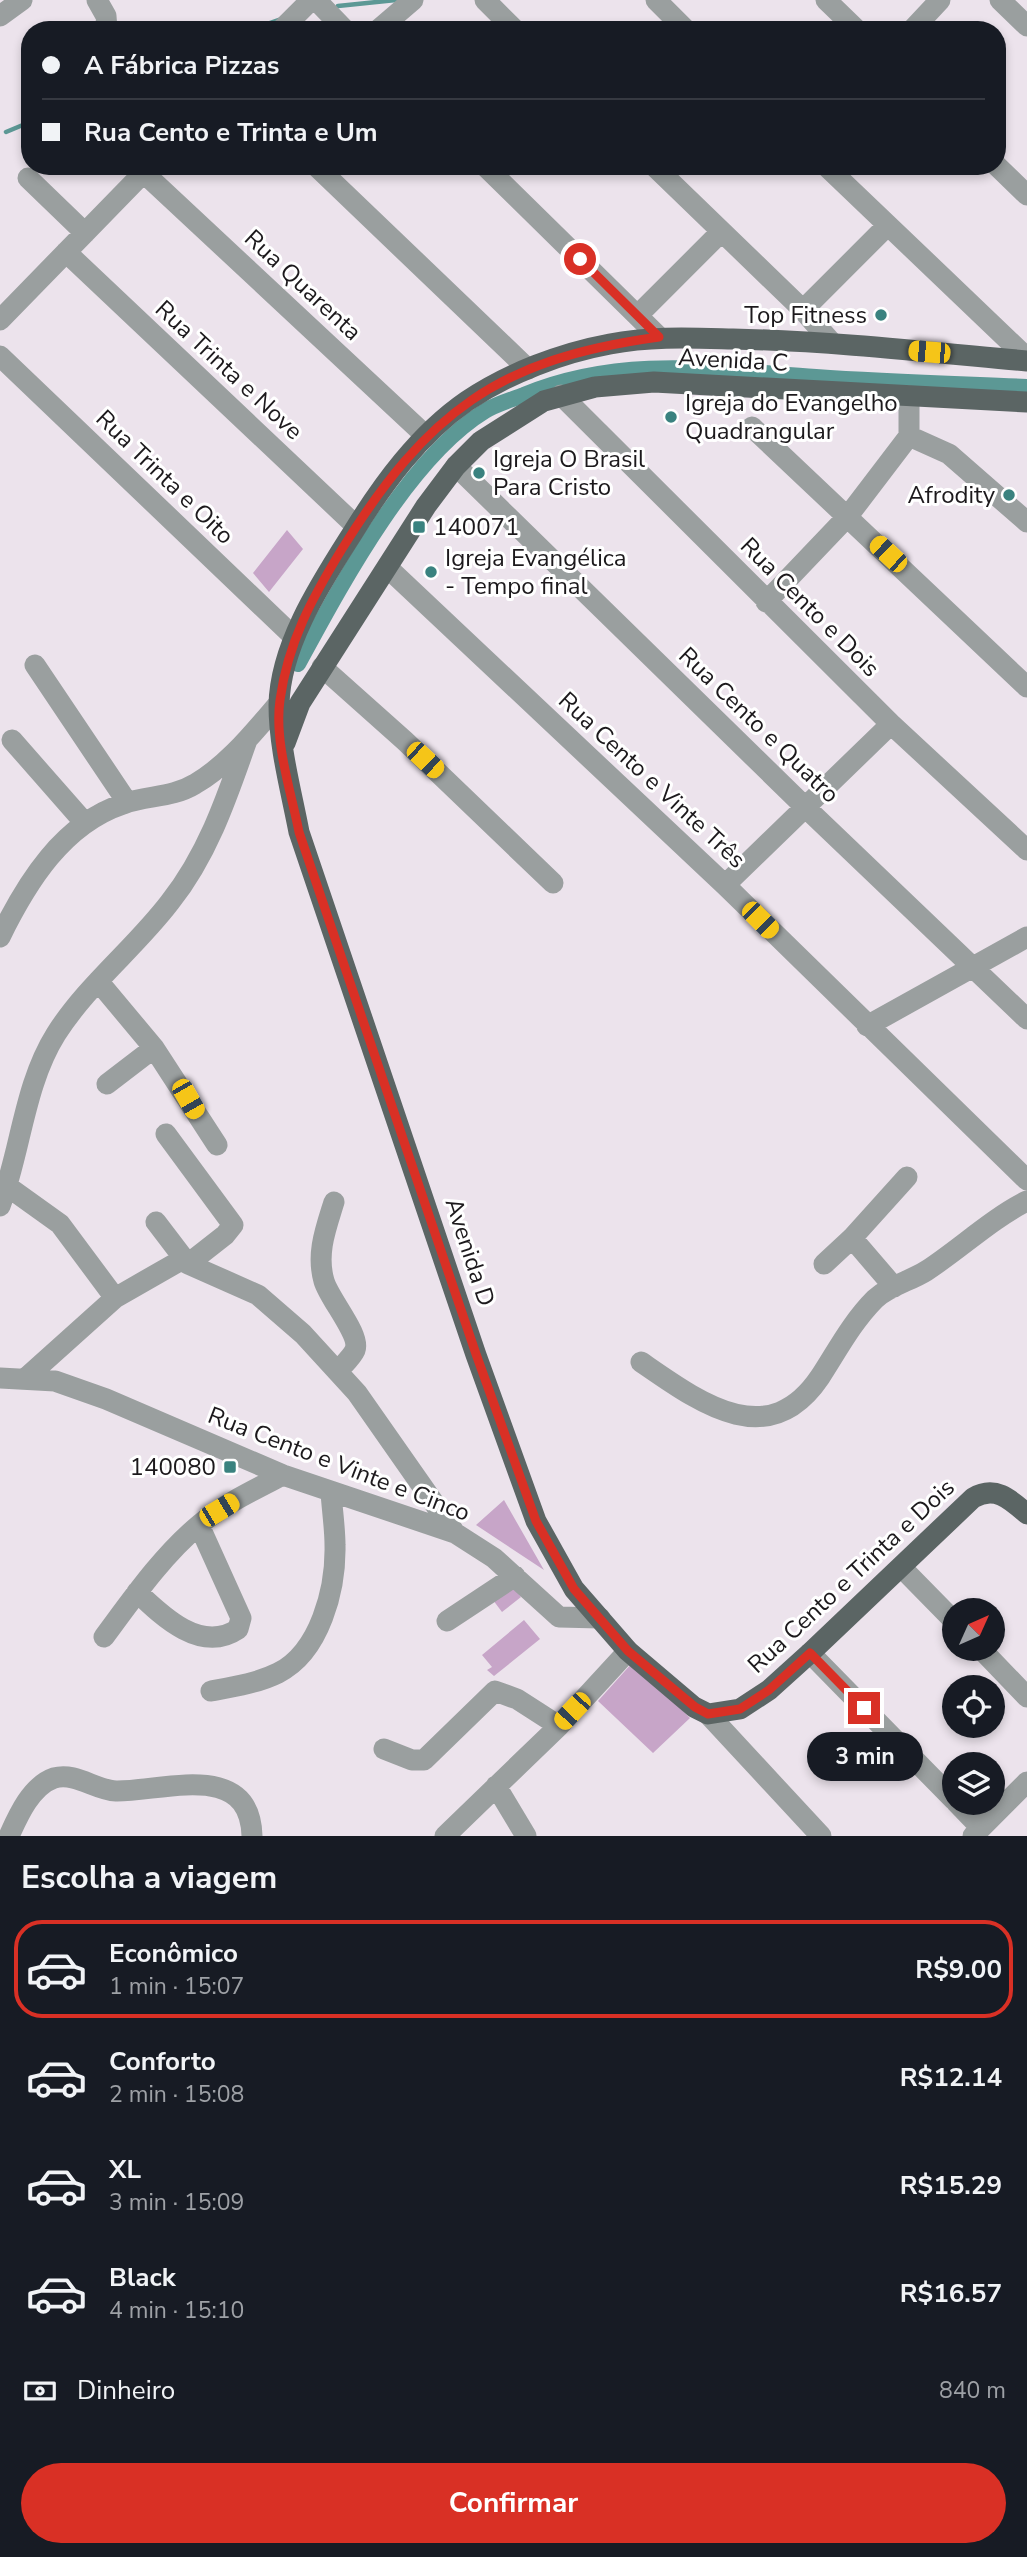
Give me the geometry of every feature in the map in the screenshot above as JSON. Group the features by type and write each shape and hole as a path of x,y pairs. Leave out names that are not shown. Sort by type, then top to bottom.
{"main road":[{"name":"Avenida D","path":"708,1714 695,1707 628,1651 574,1589 536,1521 476,1354 299,832 282,748 279,703 294,637 321,583 356,526 386,484 426,436 467,402 528,369 556,358 610,344 659,337 832,343 1027,359"},
{"name":"Avenida C","path":"282,748 300,703 322,667 389,569 426,506 456,467 481,441 509,420 561,395 595,387 654,382 1027,401"},
{"name":"Rua Cento e Trinta e Dois","path":"708,1714 740,1709 769,1690 902,1568 941,1527 983,1493 1007,1497 1027,1514"}],"street":[{"path":"0,16 22,0"},
{"path":"97,0 106,21"},
{"path":"291,21 313,0 335,21"},
{"path":"389,21 414,0"},
{"path":"485,0 506,21"},
{"path":"656,0 677,21"},
{"path":"826,0 848,21"},
{"path":"920,21 940,0"},
{"path":"1000,0 1027,26"},
{"path":"0,320 142,175"},
{"name":"Rua Quarenta","path":"152,175 426,436"},
{"path":"325,175 528,369"},
{"path":"494,175 659,337"},
{"path":"663,175 803,310 832,343"},
{"path":"835,175 1027,359"},
{"path":"1006,175 1027,195"},
{"path":"28,178 85,233"},
{"path":"803,310 887,226"},
{"path":"638,315 721,232"},
{"name":"Rua Trinta e Nove","path":"66,252 356,526"},
{"name":"Rua Trinta e Oito","path":"0,356 294,637"},
{"name":"Rua Cento e Dois","path":"561,395 766,602 891,724 1027,850"},
{"path":"766,602 848,516 909,436 909,396"},
{"path":"752,427 1027,687"},
{"path":"909,436 949,454 1027,522"},
{"name":"Rua Cento e Quatro","path":"456,467 970,967 1027,1018"},
{"name":"Rua Cento e Vinte Três","path":"389,569 725,884 1027,1180"},
{"path":"34,665 127,802"},
{"path":"322,667 405,741 553,883"},
{"path":"2,930 46,861 84,822 127,802 175,794 195,785 247,740 279,703"},
{"path":"725,884 891,724"},
{"path":"12,740 84,822"},
{"path":"115,1298 60,1224 4,1196 10,1140 29,1102 56,1035 98,981 169,904 191,873 208,841 247,740"},
{"path":"867,1026 1027,937"},
{"path":"98,981 154,1048 217,1145"},
{"path":"107,1084 154,1048"},
{"path":"27,1377 115,1298 186,1261 225,1235 233,1225 166,1134"},
{"path":"824,1264 852,1238 907,1177"},
{"path":"641,1363 677,1387 728,1411 767,1418 782,1414 794,1407 818,1379 849,1330 875,1299 923,1272 1027,1201"},
{"path":"334,1202 323,1238 322,1270 331,1299 356,1340 355,1350 338,1371"},
{"path":"156,1222 186,1261 240,1285 271,1303 338,1371 455,1533"},
{"path":"852,1238 894,1287"},
{"name":"Rua Cento e Vinte e Cinco","path":"0,1378 27,1377 55,1381 106,1399 283,1475 455,1533 515,1576 559,1617 600,1618"},
{"path":"104,1637 137,1592 199,1525 219,1510 283,1475"},
{"path":"211,1691 276,1674 290,1666 307,1646 321,1622 333,1572 335,1545 331,1492"},
{"path":"137,1592 161,1615 191,1633 224,1637 238,1629 241,1618 199,1525"},
{"path":"902,1568 942,1609"},
{"path":"447,1621 515,1576"},
{"path":"445,1836 559,1726 628,1651"},
{"path":"810,1653 942,1788"},
{"path":"992,1661 1027,1697"},
{"path":"384,1749 412,1760 424,1760 495,1691 517,1699 559,1726"},
{"path":"708,1714 821,1836"},
{"path":"9,1836 29,1799 42,1785 55,1778 68,1777 113,1791 197,1783 220,1789 232,1795 247,1811 252,1836"},
{"path":"965,1815 977,1832 1027,1782"},
{"path":"496,1786 526,1836"}],"building":[{"path":"287,530 303,549 269,592 253,573"},
{"path":"504,1500 544,1570 476,1525"},
{"path":"512,1585 521,1597 502,1612 493,1600"},
{"path":"524,1620 540,1639 494,1676 487,1670 492,1667 482,1655"},
{"path":"633,1662 690,1718 653,1753 598,1701"}],"waterway":[{"path":"338,6 396,0"},
{"path":"6,132 21,126"},
{"path":"298,664 356,562 403,491 429,459 457,432 485,411 504,402 560,382 596,374 668,368 1027,387"}],"place":[{"name":"Top Fitness","path":"881,315"},
{"name":"Igreja do Evangelho Quadrangular","path":"671,417"},
{"name":"Igreja O Brasil Para Cristo","path":"479,473"},
{"name":"Afrodity","path":"1009,495"},
{"name":"140071","path":"419,527"},
{"name":"Igreja Evangélica - Tempo final","path":"431,572"},
{"name":"140080","path":"230,1467"}],"route":[{"path":"580,259 659,337 610,344 556,358 528,369 467,402 426,436 386,484 356,526 321,583 294,637 279,703 282,748 299,832 476,1354 536,1521 574,1589 628,1651 695,1707 708,1714 740,1709 769,1690 810,1653 864,1708"}]}
